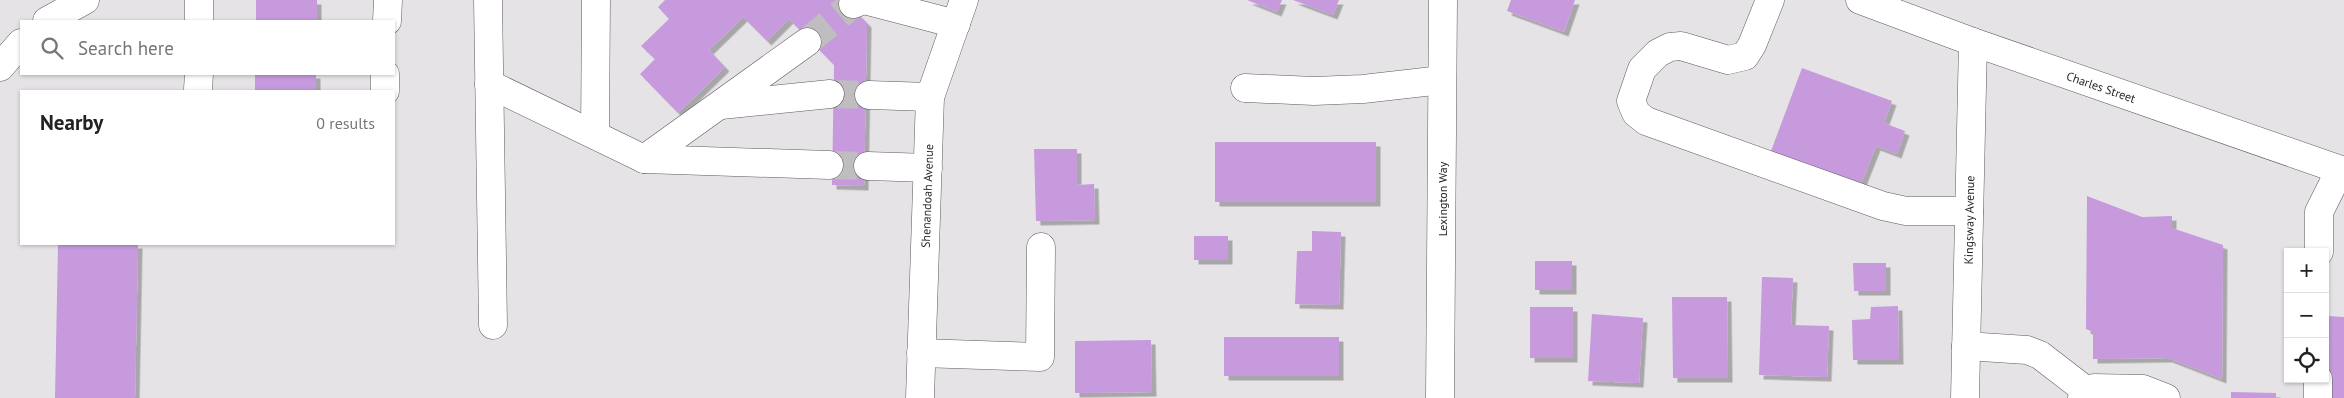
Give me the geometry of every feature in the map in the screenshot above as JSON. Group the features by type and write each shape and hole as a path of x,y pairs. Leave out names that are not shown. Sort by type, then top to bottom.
{"street":[{"path":"49,20 84,0"},
{"path":"199,20 200,0"},
{"path":"387,20 388,0"},
{"path":"488,0 493,326"},
{"path":"594,135 596,0"},
{"path":"853,4 864,0 960,12"},
{"name":"Lexington Way","path":"1440,398 1443,0"},
{"path":"1770,0 1752,45 1745,56 1728,60 1681,46 1670,47 1658,53 1642,68 1631,101 1636,112 1646,121 1883,206 1906,211 1970,211"},
{"name":"Charles Street","path":"1860,0 1973,42 2342,170"},
{"name":"Shenandoah Avenue","path":"920,398 930,97 960,12"},
{"path":"0,48 20,37"},
{"path":"644,159 807,42"},
{"name":"Kingsway Avenue","path":"1965,398 1973,42"},
{"path":"0,67 20,44"},
{"path":"385,75 385,90"},
{"path":"1245,88 1314,91 1363,89 1442,80"},
{"path":"489,84 644,159 829,165"},
{"path":"720,105 830,94"},
{"path":"869,95 930,97"},
{"path":"868,166 928,168"},
{"path":"2319,248 2319,212 2342,170"},
{"path":"921,353 1040,357 1041,247"},
{"path":"1966,346 2027,350 2040,355 2085,395 2094,388 2143,389 2166,398"},
{"path":"2318,383 2318,398"}],"building":[{"path":"256,0 317,0 317,20 256,20"},
{"path":"665,0 844,0 867,23 864,186 832,185 834,65 789,19 767,41 743,17 709,50 725,67 678,113 640,74 655,59 641,46 669,19 658,7"},
{"path":"1247,0 1282,0 1277,12"},
{"path":"1293,0 1339,0 1333,15"},
{"path":"1511,0 1575,0 1564,32 1507,11"},
{"path":"1802,68 1892,101 1884,123 1905,131 1897,154 1876,146 1861,184 1771,151"},
{"path":"255,75 316,75 316,90 255,90"},
{"path":"1215,142 1376,142 1376,202 1215,202"},
{"path":"1034,149 1077,149 1077,185 1094,184 1095,220 1036,221"},
{"path":"2087,196 2142,217 2172,216 2172,228 2223,245 2222,379 2168,358 2093,359 2093,332 2086,329"},
{"path":"1312,231 1341,232 1339,305 1295,304 1297,251 1312,251"},
{"path":"1194,236 1228,236 1228,260 1194,260"},
{"path":"58,245 138,245 135,398 55,398"},
{"path":"1535,261 1572,261 1572,290 1535,290"},
{"path":"1853,263 1886,263 1886,291 1854,291"},
{"path":"1762,277 1793,278 1791,325 1829,326 1827,377 1759,375"},
{"path":"1672,297 1727,297 1728,378 1673,378"},
{"path":"1898,306 1899,360 1853,360 1852,320 1870,319 1871,307"},
{"path":"1530,307 1573,307 1573,358 1530,358"},
{"path":"1592,314 1643,318 1639,383 1588,381"},
{"path":"2329,316 2344,317 2344,398 2326,398 2326,383 2329,383"},
{"path":"1224,337 1339,337 1339,376 1224,376"},
{"path":"1151,340 1152,392 1075,393 1075,341"},
{"path":"2231,392 2276,393 2276,398 2231,398"}],"tunnel":[{"path":"807,42 853,4"},
{"path":"830,94 869,95"},
{"path":"829,165 868,166"}]}
